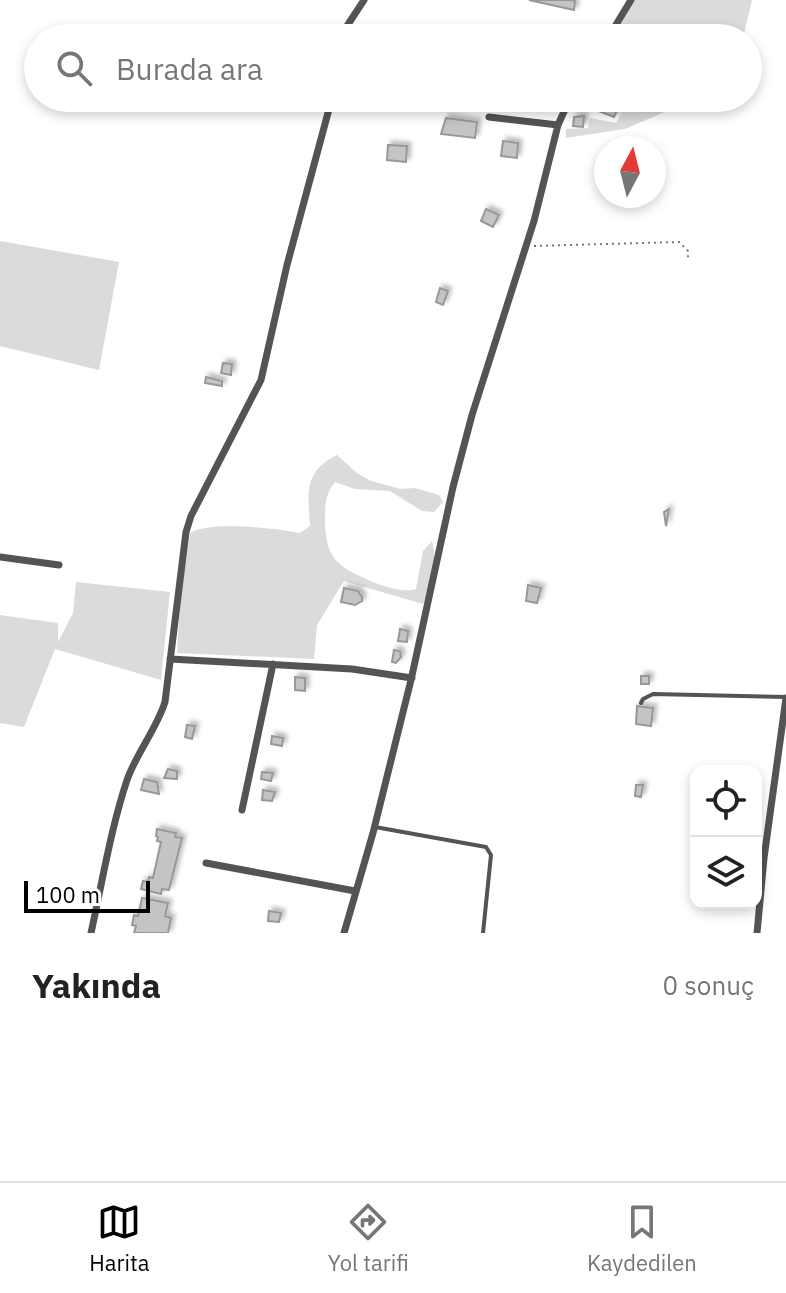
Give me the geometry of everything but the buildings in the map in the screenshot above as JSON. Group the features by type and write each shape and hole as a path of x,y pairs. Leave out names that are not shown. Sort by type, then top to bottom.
{"street":[{"path":"348,24 364,0"},
{"path":"616,24 631,0"},
{"path":"91,933 126,784 137,754 158,723 165,702 186,532 191,516 261,380 287,265 328,112"},
{"path":"344,933 375,827 412,678 453,487 472,415 534,221 564,112"},
{"path":"489,117 558,125"},
{"path":"0,557 59,565"},
{"path":"170,659 352,669 412,678"},
{"path":"242,810 273,664"},
{"path":"757,933 786,698"},
{"path":"206,863 355,891"}],"lane":[{"path":"641,703 653,694 786,698"},
{"path":"375,827 486,847 491,855 483,933"}],"path":[{"path":"525,246 679,242 688,251 688,258"}],"shaded area":[{"path":"634,0 752,0 746,24 621,24"},
{"path":"622,112 664,112 625,129 566,138 566,129 588,128 590,118 616,123"},
{"path":"0,241 119,262 99,370 0,346"},
{"path":"337,455 371,481 439,495 443,502 434,512 422,511 390,491 355,489 335,482 326,502 330,552 350,571 378,584 400,590 416,589 423,551 432,541 433,573 423,604 344,581 317,625 314,659 177,653 190,533 227,526 300,533 310,526 309,494 313,476"},
{"path":"76,582 170,592 161,680 55,649 24,727 0,723 0,615 58,623 58,642 73,613"}]}
